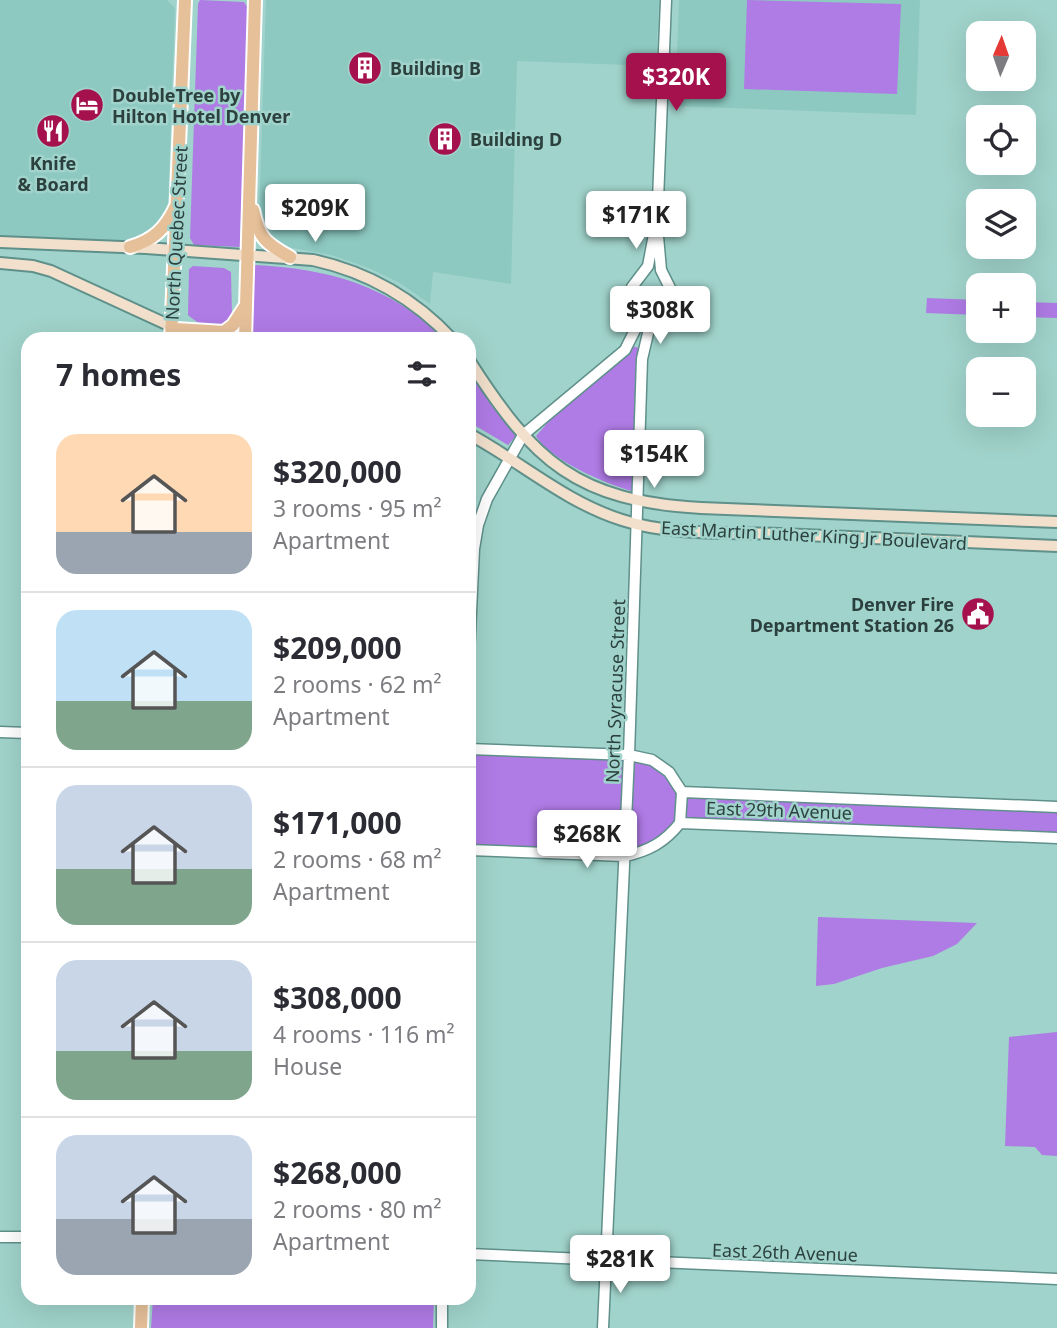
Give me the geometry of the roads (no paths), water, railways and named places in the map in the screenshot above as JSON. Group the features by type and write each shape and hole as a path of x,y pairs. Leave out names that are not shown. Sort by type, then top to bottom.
{"main road":[{"name":"North Quebec Street","path":"173,331 185,0"},
{"path":"245,332 255,0"},
{"path":"249,192 262,237 272,247 290,257"},
{"path":"130,247 146,242 163,229 178,203"},
{"path":"0,242 247,254 290,257 333,265 375,280 418,307 445,332"},
{"path":"0,263 33,265 51,271 173,331 223,332 233,325 246,306"},
{"name":"East Martin Luther King Jr Boulevard","path":"476,371 496,403 523,435 548,458 581,481 613,495 701,509 1057,522"},
{"name":"East Martin Luther King Jr Boulevard","path":"476,439 579,503 637,525 701,531 1057,546"},
{"path":"141,1328 142,1305"}],"street":[{"path":"635,306 646,313 660,312 671,297 660,263 657,226 666,0"},
{"path":"476,537 487,499 523,435 625,349 635,330 637,319 632,287 649,262 653,233 657,226"},
{"path":"641,277 653,274 665,280"},
{"name":"North Syracuse Street","path":"603,1328 625,856 643,349 649,329 660,312"},
{"path":"0,732 21,733"},
{"path":"476,748 629,755 652,760 669,772 681,792 680,823"},
{"name":"East 29th Avenue","path":"681,792 1057,807"},
{"name":"East 29th Avenue","path":"476,850 625,856 646,852 668,838 680,823 1057,838"},
{"path":"0,1237 21,1237"},
{"name":"East 26th Avenue","path":"476,1254 1057,1279"},
{"path":"442,1305 442,1328"}],"place":[{"name":"Building B","path":"365,68"},
{"name":"DoubleTree by Hilton Hotel Denver","path":"87,105"},
{"name":"Knife & Board","path":"53,131"},
{"name":"Building D","path":"445,139"},
{"name":"Denver Fire Department Station 26","path":"978,614"}]}
